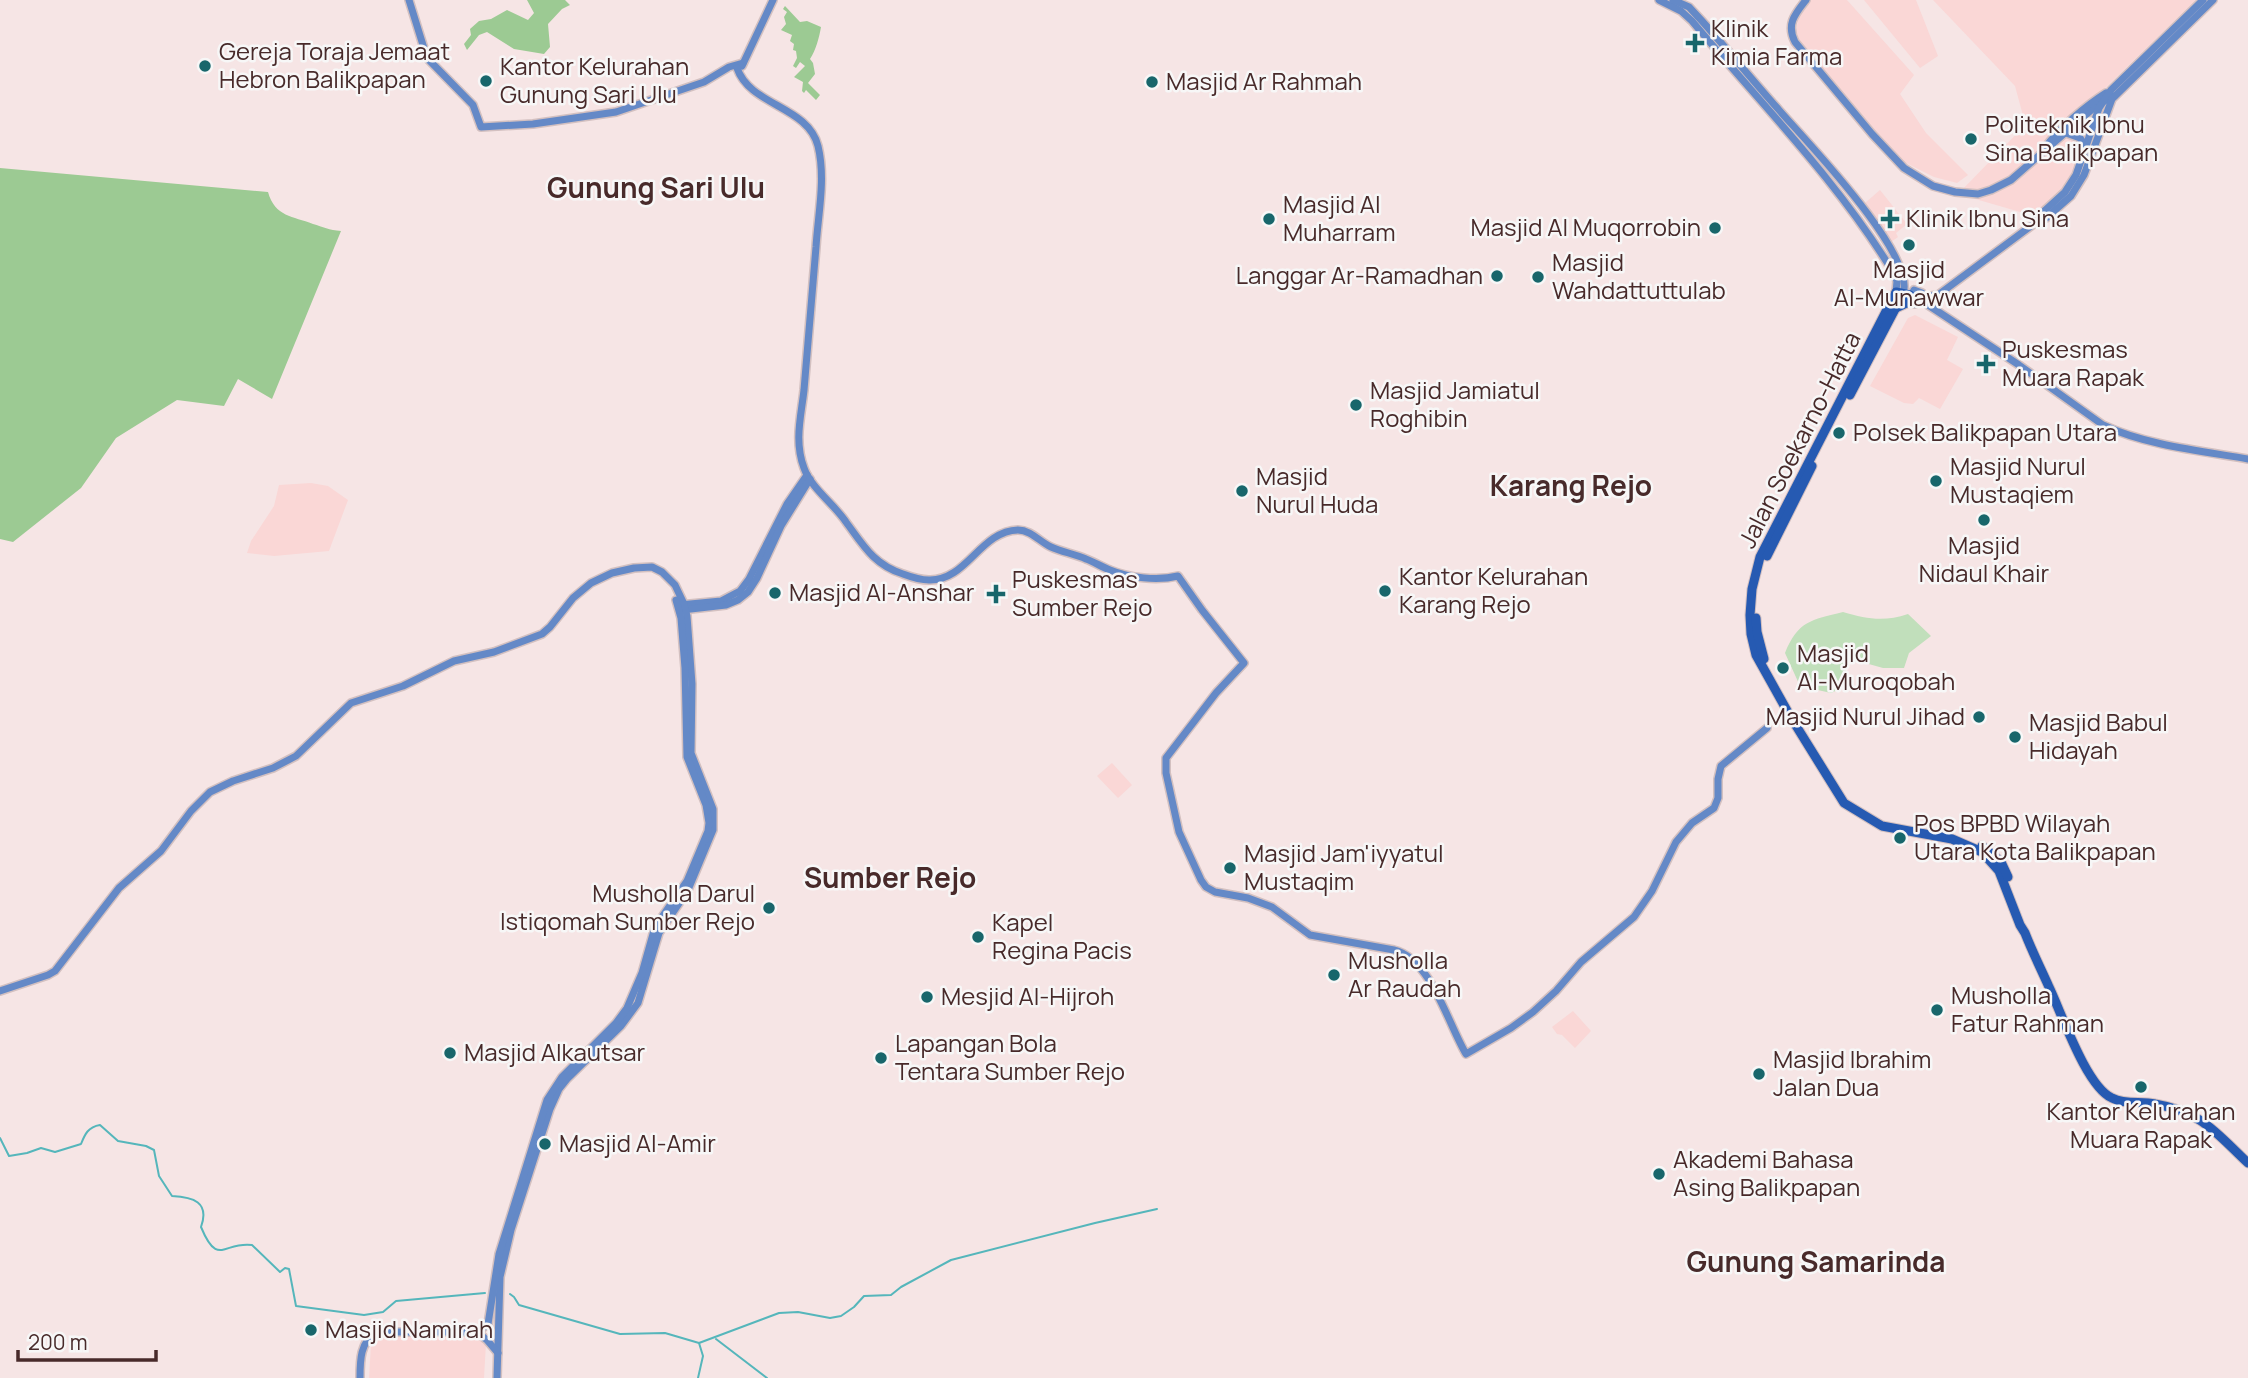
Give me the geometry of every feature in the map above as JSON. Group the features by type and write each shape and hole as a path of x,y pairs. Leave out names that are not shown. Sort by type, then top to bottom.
{"highway":[{"name":"Jalan Soekarno-Hatta","path":"1902,829 1880,820 1850,801 1842,792 1763,659 1757,632 1756,603 1767,554 1896,308 1905,296"},
{"name":"Jalan Soekarno-Hatta","path":"1905,296 1760,557 1752,589 1750,615 1753,647 1759,662 1844,803 1882,826 1963,836 1993,853 2001,862 2024,919 2025,933 2083,1064 2099,1087 2112,1098 2185,1111 2214,1129 2248,1163"}],"main road":[{"path":"409,0 427,58 472,105 481,127 533,124 615,112 694,86 740,65"},
{"path":"771,0 740,65 741,78 758,94 807,127 816,139 819,153 820,202 798,433 800,476 797,494"},
{"path":"1659,0 1681,11 1692,21 1825,174 1862,223 1905,296 1917,304 1923,297 1938,295 2065,202 2082,179 2113,93"},
{"path":"1673,0 1689,7 1702,20 1831,168 1869,217 1903,275 1923,297"},
{"path":"1806,0 1792,22 1791,32 1797,45 1872,135 1903,168 1921,181 1944,190 1978,194 2011,180 2113,93 2203,0"},
{"path":"2162,44 2213,0"},
{"path":"2043,151 2084,109 2113,93"},
{"path":"2035,223 2065,192 2076,175 2105,99"},
{"path":"2066,133 2080,138 2086,147"},
{"path":"1903,275 1905,296"},
{"path":"1905,296 1916,290 2103,425 2139,439 2248,460"},
{"path":"800,456 808,477 845,520 869,555 882,566 913,577 927,580 945,579 959,570 992,539 1016,530 1029,533 1050,547 1084,558 1114,572 1156,578 1178,576 1244,663 1216,693 1166,758 1166,773 1179,832 1201,880 1215,892 1248,898 1272,907 1310,934 1394,950 1411,957 1434,989 1466,1054 1533,1012 1581,962 1634,917 1652,891 1676,842 1692,823 1714,808 1718,798 1721,766 1767,728"},
{"path":"685,609 726,605 748,592 808,477"},
{"path":"797,494 820,491"},
{"path":"0,991 55,971 119,888 161,851 205,797 216,789 296,756 351,703 395,689 454,661 494,652 542,634 584,587 612,573 652,567 667,577 685,609 692,684 691,753 713,809 715,824 710,840 695,878 653,933 642,973 627,1008 616,1023 562,1077 550,1094 509,1219 490,1321 480,1330 377,1332 370,1336 363,1347 360,1378"},
{"path":"498,1275 546,1118 559,1089 634,1010 644,987 659,933 672,909"},
{"path":"495,1295 497,1378"},
{"path":"480,1330 498,1353"}],"shaded area":[{"path":"1809,0 1847,0 1914,75 1900,94 1926,133 1968,175 1957,183 1934,177 1896,158 1800,42 1796,31 1799,14"},
{"path":"1864,0 1916,0 1938,56 1920,68"},
{"path":"1933,0 2196,0 2096,97 2085,143 2072,172 2063,189 2034,216 1958,194 2032,118 2025,123 2015,86"},
{"name":"Klinik Ibnu Sina","path":"1880,190 1907,224 1896,233 1898,237 1891,242 1865,203"},
{"path":"1915,315 1958,337 1947,360 1963,369 1940,409 1919,398 1913,404 1904,403 1870,386 1908,318"},
{"path":"311,483 328,486 348,500 329,551 274,556 247,553 251,541 274,506 279,485"},
{"path":"1112,763 1132,785 1118,798 1097,776"},
{"path":"1573,1011 1591,1031 1575,1048 1552,1027"},
{"path":"381,1332 479,1334 486,1343 484,1378 369,1378 371,1344 374,1337"}],"green space":[{"path":"527,0 565,0 570,5 562,9 548,24 550,47 544,54 514,49 487,32 479,35 467,50 464,44 471,35 470,29 479,21 491,19 507,10 528,20 534,13"},
{"path":"785,6 800,22 807,21 821,27 810,59 815,74 808,83 820,95 816,100 806,90 804,93 802,91 803,82 794,77 805,66 800,62 796,68 793,66 797,58 796,51 793,50 794,44 790,41 792,35 781,30 786,24 784,17 787,12 783,9"},
{"path":"0,168 268,192 280,211 341,231 272,399 238,379 224,406 177,400 116,438 81,488 13,542 0,539"},
{"path":"1843,612 1876,619 1908,614 1931,636 1909,653 1904,668 1883,668 1858,661 1847,664 1842,688 1831,693 1800,686 1785,653 1790,642 1807,624"}],"waterway":[{"path":"0,1138 9,1156 41,1148 55,1152 81,1144 88,1132 100,1125 118,1141 154,1150 159,1176 172,1196 193,1200 201,1206 201,1227 212,1247 222,1250 252,1245 280,1272 285,1268 289,1269 296,1306 364,1315 383,1312 396,1301 485,1293"},
{"path":"699,1343 779,1313 798,1312 830,1318 841,1316 864,1296 891,1295 951,1260 1157,1209"},
{"path":"510,1294 519,1305 620,1334 665,1333 699,1343 703,1356 698,1378"},
{"path":"716,1339 767,1378"}],"place":[{"name":"Klinik Kimia Farma","path":"1695,43"},
{"name":"Gereja Toraja Jemaat Hebron Balikpapan","path":"205,66"},
{"name":"Kantor Kelurahan Gunung Sari Ulu","path":"486,81"},
{"name":"Masjid Ar Rahmah","path":"1152,82"},
{"name":"Politeknik Ibnu Sina Balikpapan","path":"1971,139"},
{"name":"Masjid Al Muharram","path":"1269,219"},
{"name":"Klinik Ibnu Sina","path":"1890,219"},
{"name":"Masjid Al Muqorrobin","path":"1715,228"},
{"name":"Masjid Al-Munawwar","path":"1909,245"},
{"name":"Langgar Ar-Ramadhan","path":"1497,276"},
{"name":"Masjid Wahdattuttulab","path":"1538,277"},
{"name":"Puskesmas Muara Rapak","path":"1986,364"},
{"name":"Masjid Jamiatul Roghibin","path":"1356,405"},
{"name":"Polsek Balikpapan Utara","path":"1839,433"},
{"name":"Masjid Nurul Mustaqiem","path":"1936,481"},
{"name":"Masjid Nurul Huda","path":"1242,491"},
{"name":"Masjid Nidaul Khair","path":"1984,520"},
{"name":"Kantor Kelurahan Karang Rejo","path":"1385,591"},
{"name":"Masjid Al-Anshar","path":"775,593"},
{"name":"Puskesmas Sumber Rejo","path":"996,594"},
{"name":"Masjid Al-Muroqobah","path":"1783,668"},
{"name":"Masjid Nurul Jihad","path":"1979,717"},
{"name":"Masjid Babul Hidayah","path":"2015,737"},
{"name":"Pos BPBD Wilayah Utara Kota Balikpapan","path":"1900,838"},
{"name":"Masjid Jam'iyyatul Mustaqim","path":"1230,868"},
{"name":"Musholla Darul Istiqomah Sumber Rejo","path":"769,908"},
{"name":"Kapel Regina Pacis","path":"978,937"},
{"name":"Musholla Ar Raudah","path":"1334,975"},
{"name":"Mesjid Al-Hijroh","path":"927,997"},
{"name":"Musholla Fatur Rahman","path":"1937,1010"},
{"name":"Masjid Alkautsar","path":"450,1053"},
{"name":"Lapangan Bola Tentara Sumber Rejo","path":"881,1058"},
{"name":"Masjid Ibrahim Jalan Dua","path":"1759,1074"},
{"name":"Kantor Kelurahan Muara Rapak","path":"2141,1087"},
{"name":"Masjid Al-Amir","path":"545,1144"},
{"name":"Akademi Bahasa Asing Balikpapan","path":"1659,1174"},
{"name":"Masjid Namirah","path":"311,1330"}],"district":[{"name":"Gunung Sari Ulu","path":"656,188"},
{"name":"Karang Rejo","path":"1571,486"},
{"name":"Sumber Rejo","path":"890,878"},
{"name":"Gunung Samarinda","path":"1816,1262"}]}
